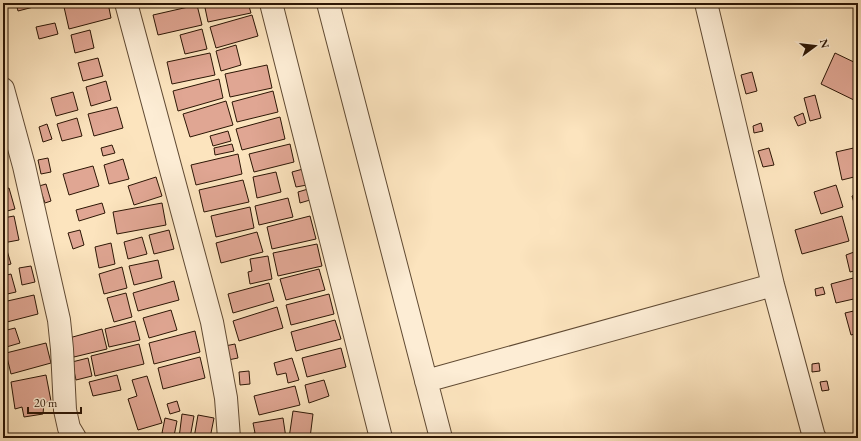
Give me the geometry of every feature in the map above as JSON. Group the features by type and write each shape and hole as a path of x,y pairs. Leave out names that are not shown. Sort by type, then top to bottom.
{"street":[{"path":"126,3 212,322 226,398 229,438"},
{"path":"270,3 381,438"},
{"path":"328,3 441,438"},
{"path":"706,3 773,285 815,438"},
{"path":"3,89 24,166 59,320 65,410 69,428 75,438"},
{"path":"426,381 773,285"}],"building":[{"path":"16,3 49,3 18,11"},
{"path":"79,3 108,3 111,18 69,29 64,7"},
{"path":"204,3 248,3 251,13 208,22"},
{"path":"197,5 202,25 158,35 153,15"},
{"path":"252,15 258,36 216,48 210,27"},
{"path":"55,23 58,34 39,39 36,27"},
{"path":"202,29 207,49 185,54 180,35"},
{"path":"90,30 94,48 75,53 71,35"},
{"path":"236,45 241,65 221,71 216,51"},
{"path":"210,53 215,75 172,84 167,62"},
{"path":"835,53 858,64 858,102 821,84"},
{"path":"98,58 103,76 83,81 78,63"},
{"path":"267,65 272,88 230,97 225,74"},
{"path":"752,72 757,91 746,94 741,75"},
{"path":"219,79 223,98 178,111 173,91"},
{"path":"106,81 111,100 91,106 86,87"},
{"path":"273,91 278,112 237,122 232,102"},
{"path":"73,92 78,110 56,116 51,98"},
{"path":"815,95 821,118 810,121 804,98"},
{"path":"226,101 233,125 190,137 183,114"},
{"path":"117,107 123,128 94,136 88,114"},
{"path":"803,113 806,123 798,126 794,117"},
{"path":"280,117 285,139 242,150 236,129"},
{"path":"77,118 82,136 62,141 57,124"},
{"path":"761,123 763,131 754,133 753,126"},
{"path":"47,124 52,139 43,142 39,127"},
{"path":"228,131 231,141 213,146 210,136"},
{"path":"232,144 234,151 215,155 214,148"},
{"path":"290,144 294,162 254,172 249,154"},
{"path":"112,145 115,153 103,156 101,148"},
{"path":"858,147 858,176 842,180 836,152"},
{"path":"769,148 774,165 763,167 758,151"},
{"path":"238,154 242,174 196,185 191,165"},
{"path":"48,158 51,172 41,174 38,160"},
{"path":"123,159 129,179 109,184 104,165"},
{"path":"93,166 99,186 69,195 63,174"},
{"path":"303,169 307,185 296,187 292,172"},
{"path":"276,172 281,192 257,198 253,177"},
{"path":"156,177 162,196 134,205 128,186"},
{"path":"243,180 249,202 204,212 199,190"},
{"path":"46,184 51,201 45,203 39,186"},
{"path":"836,185 843,207 821,214 814,192"},
{"path":"9,188 15,209 3,212 3,190"},
{"path":"308,189 310,200 300,203 298,192"},
{"path":"858,194 858,205 855,206 852,196"},
{"path":"288,198 293,217 259,225 255,206"},
{"path":"102,203 105,213 79,221 76,210"},
{"path":"162,203 166,225 117,234 113,212"},
{"path":"250,207 254,228 216,237 211,216"},
{"path":"14,216 19,240 3,243 3,218"},
{"path":"310,216 316,239 272,249 267,227"},
{"path":"842,216 849,241 802,254 795,230"},
{"path":"80,230 84,245 73,249 68,233"},
{"path":"169,230 174,249 154,254 149,235"},
{"path":"257,232 263,252 221,263 216,243"},
{"path":"142,237 147,254 128,259 124,242"},
{"path":"111,243 115,264 99,268 95,247"},
{"path":"317,244 322,266 278,276 273,253"},
{"path":"6,247 11,264 3,266 3,248"},
{"path":"854,252 858,270 850,272 846,255"},
{"path":"268,256 272,279 250,284 248,272 252,271 250,259"},
{"path":"158,260 162,278 134,285 129,266"},
{"path":"31,266 35,282 22,285 19,268"},
{"path":"122,267 127,288 104,294 99,274"},
{"path":"319,269 325,290 286,300 280,279"},
{"path":"11,274 16,292 3,295 3,276"},
{"path":"857,277 858,298 836,303 831,284"},
{"path":"174,281 179,300 138,311 133,293"},
{"path":"269,283 274,301 233,313 228,294"},
{"path":"823,287 825,294 816,296 815,289"},
{"path":"126,293 132,317 114,322 107,298"},
{"path":"329,294 334,314 291,325 286,305"},
{"path":"34,295 38,314 3,323 3,302"},
{"path":"277,307 283,328 239,341 233,321"},
{"path":"171,310 177,330 149,338 143,318"},
{"path":"858,310 858,333 851,335 845,313"},
{"path":"335,320 341,339 296,351 291,332"},
{"path":"135,321 140,340 109,347 105,329"},
{"path":"15,328 20,343 3,348 3,331"},
{"path":"102,329 107,349 74,357 69,338"},
{"path":"195,331 200,352 154,364 149,343"},
{"path":"46,343 51,363 11,374 6,353"},
{"path":"139,344 144,364 95,376 91,356"},
{"path":"235,344 238,358 228,360 225,346"},
{"path":"341,348 346,367 307,377 302,358"},
{"path":"200,357 205,378 163,389 158,368"},
{"path":"88,358 92,376 76,380 72,362"},
{"path":"292,358 299,380 288,383 286,373 277,375 274,363"},
{"path":"819,363 820,371 812,372 812,364"},
{"path":"249,371 250,384 240,385 239,372"},
{"path":"46,375 51,401 44,403 43,414 24,417 22,407 15,409 11,382"},
{"path":"117,375 121,390 93,396 89,382"},
{"path":"147,376 162,423 138,430 128,399 137,396 132,380"},
{"path":"324,380 329,396 309,403 305,385"},
{"path":"827,381 829,390 822,391 820,382"},
{"path":"295,386 300,405 259,415 254,396"},
{"path":"177,401 180,411 170,414 167,404"},
{"path":"293,411 313,414 310,438 289,438"},
{"path":"182,414 194,416 190,438 179,438"},
{"path":"198,415 214,418 210,438 194,438"},
{"path":"165,418 177,421 174,436 162,433"},
{"path":"283,418 286,438 250,438 250,434 255,433 253,423"}]}
